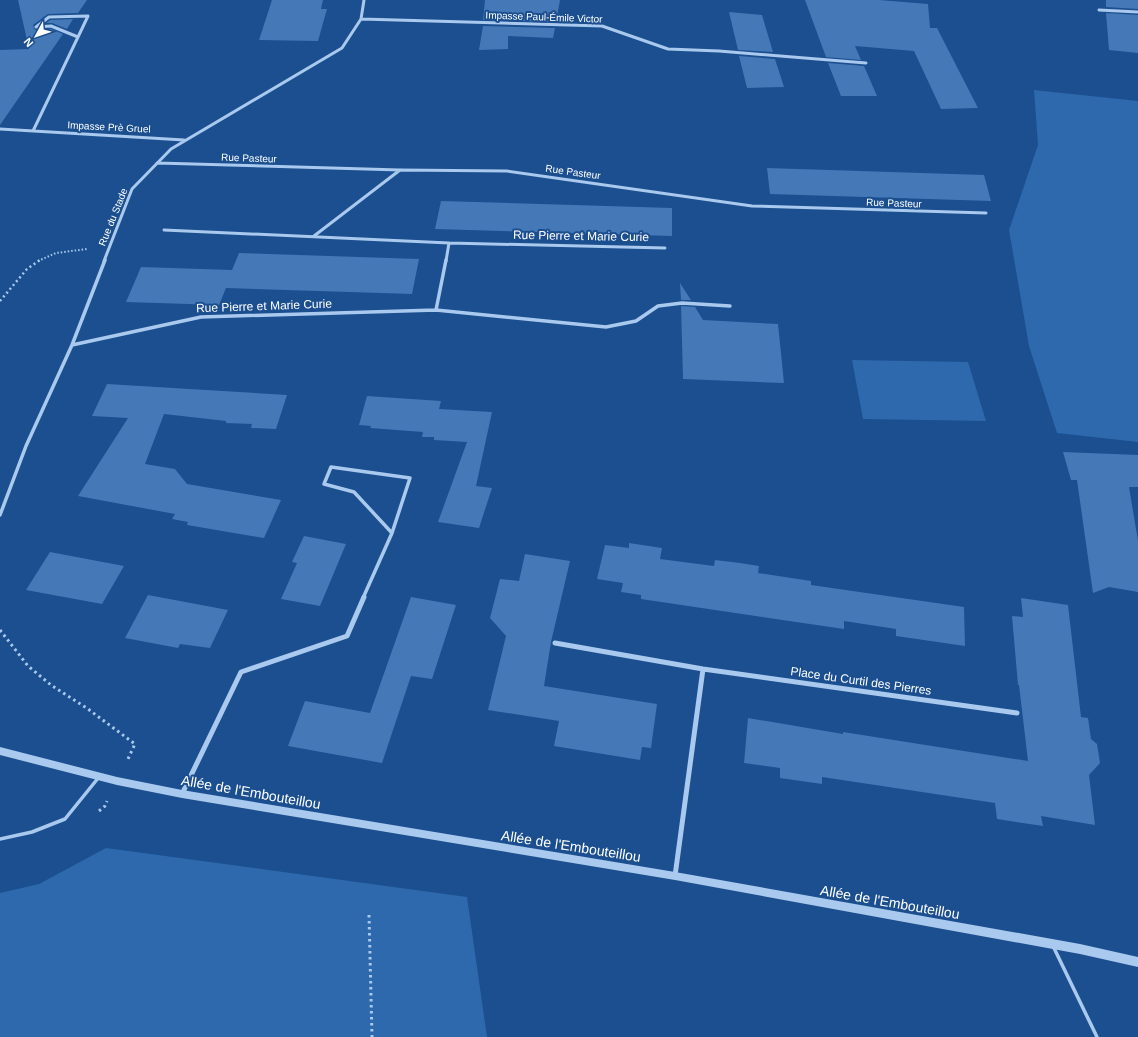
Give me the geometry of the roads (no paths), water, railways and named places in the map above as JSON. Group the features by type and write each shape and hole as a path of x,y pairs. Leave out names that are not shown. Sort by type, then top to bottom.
{"street":[{"name":"Rue du Stade","path":"0,515 26,446 72,345 132,189 171,149 184,140 296,77 342,48 362,20 364,0"},
{"path":"1099,10 1138,12"},
{"path":"33,131 78,37 88,16 49,17 36,27 51,26 78,37"},
{"name":"Impasse Paul-Émile Victor","path":"362,20 602,26 668,49 719,51 866,63"},
{"name":"Impasse Prè Gruel","path":"0,130 184,140"},
{"name":"Rue Pasteur","path":"157,163 400,170 507,171 752,206 986,213"},
{"path":"313,237 400,170"},
{"name":"Rue Pierre et Marie Curie","path":"164,230 449,242 665,248"},
{"path":"436,310 449,242"},
{"name":"Rue Pierre et Marie Curie","path":"72,345 201,317 436,310 606,327 636,321 658,306 682,303 730,306"},
{"path":"182,794 241,672 347,636 392,533 410,478 331,467 324,484 354,492 392,533"},
{"name":"Place du Curtil des Pierres","path":"555,643 703,669 1017,713"},
{"path":"675,876 703,669"},
{"name":"Allée de l'Embouteillou","path":"0,751 99,776 182,794 675,876 1053,944 1138,962"}],"lane":[{"path":"0,838 32,832 65,819 99,776"},
{"path":"1053,944 1097,1037"}]}
